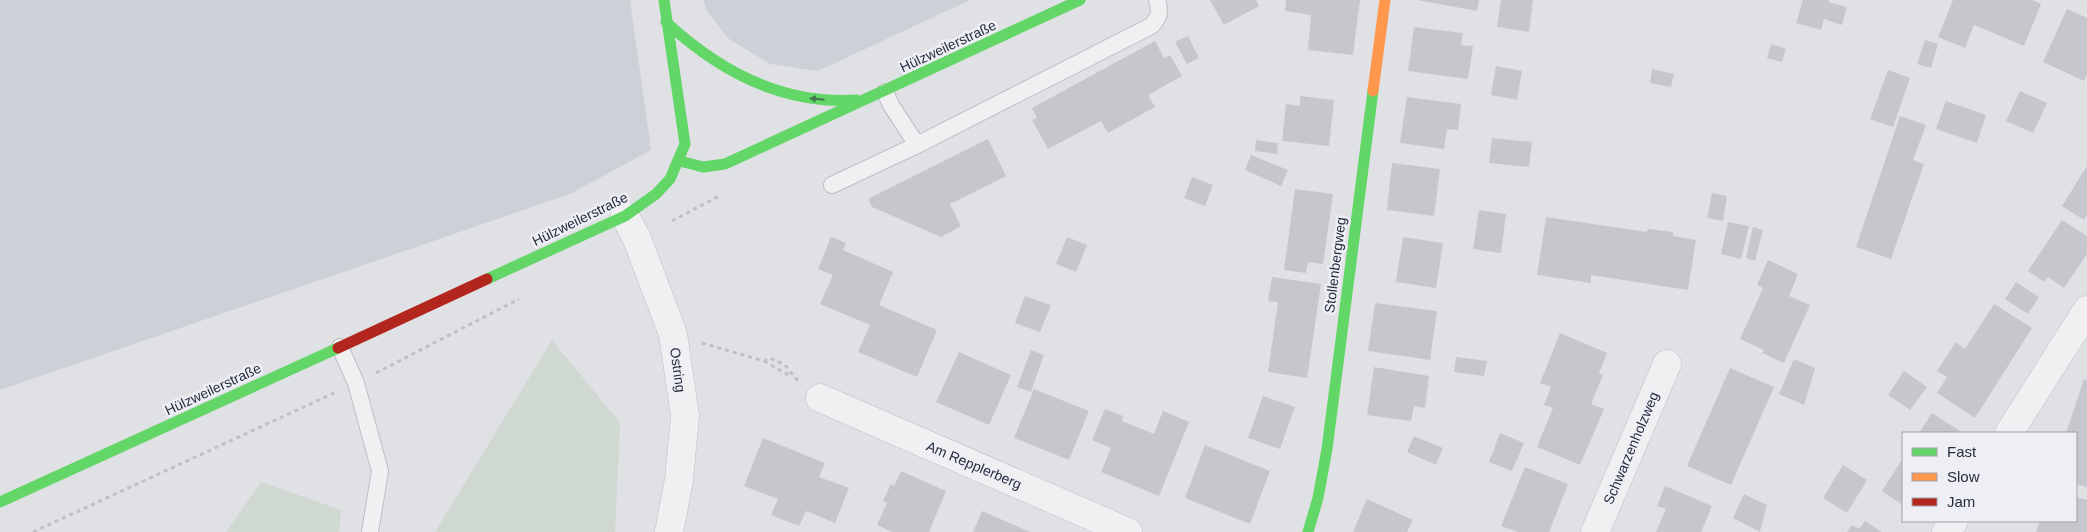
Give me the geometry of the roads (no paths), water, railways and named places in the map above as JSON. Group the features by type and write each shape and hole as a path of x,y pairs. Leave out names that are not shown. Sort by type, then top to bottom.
{"street":[{"path":"664,0 681,110 684,144 680,161"},
{"name":"Hülzweilerstraße","path":"0,502 135,442 625,216 644,204 667,184 680,161 703,167 725,164 885,92 1080,0"},
{"name":"Stollenbergweg","path":"1308,532 1318,498 1327,449 1385,0"},
{"path":"666,22 706,56 729,70 776,91 817,100 865,100"},
{"name":"Ostring","path":"625,216 637,239 673,334 685,416 679,480 669,532"},
{"path":"2010,432 2086,315"},
{"name":"Schwarzenholzweg","path":"1595,532 1667,364"},
{"name":"Am Repplerberg","path":"820,398 1128,532"}],"lane":[{"path":"832,185 917,146 1151,26 1158,19 1160,9 1158,0"},
{"path":"885,92 917,146"},
{"path":"340,347 356,383 380,471 370,532"}]}
